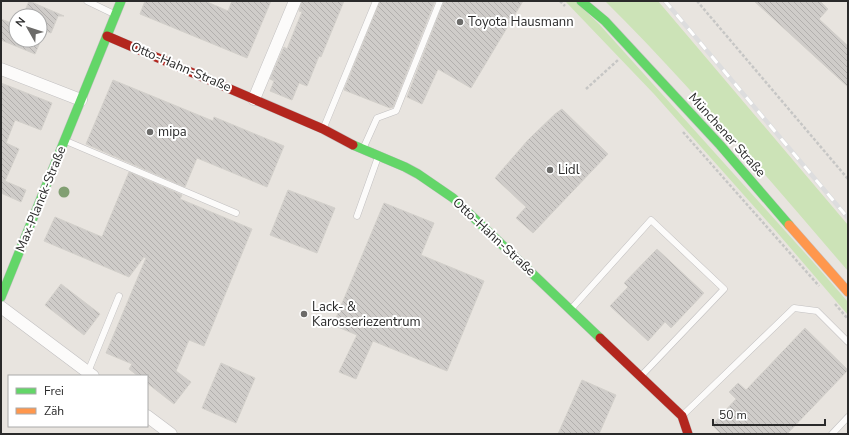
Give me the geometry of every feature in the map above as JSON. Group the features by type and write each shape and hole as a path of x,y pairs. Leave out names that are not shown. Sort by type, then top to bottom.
{"street":[{"name":"Max-Planck-Straße","path":"1,297 122,1"},
{"path":"254,99 295,1"},
{"name":"Münchener Straße","path":"582,1 604,21 720,145 848,292"},
{"name":"Otto-Hahn-Straße","path":"107,36 323,129 362,150 418,174 453,198 641,376 682,416 688,434"},
{"path":"1,69 81,100"},
{"path":"1,306 90,374"},
{"path":"148,417 171,434"}],"lane":[{"path":"87,1 116,15"},
{"path":"323,129 376,1"},
{"path":"362,150 377,118 396,110 440,1"},
{"path":"64,140 236,213"},
{"path":"357,216 379,156"},
{"path":"571,309 652,220 724,289 641,376"},
{"path":"90,374 119,296"},
{"path":"682,416 794,308 817,311 848,342"},
{"path":"832,434 848,417"}],"path":[{"path":"560,1 566,6"},
{"path":"698,1 848,179"},
{"path":"613,55 623,65"},
{"path":"586,89 618,60"},
{"path":"679,127 823,290"},
{"path":"834,302 848,319"}],"green space":[{"path":"565,1 575,1 599,24 848,302 848,315 775,230 654,94"},
{"path":"605,1 658,1 848,225 848,271 699,100"}],"building":[{"path":"29,1 45,8 26,8"},
{"path":"145,1 205,1 228,11 232,1 271,1 247,58 140,14"},
{"path":"302,1 344,1 321,57 319,56 307,86 299,83 292,100 270,91 274,81 270,79 284,47 287,49 302,12 299,11"},
{"path":"380,1 435,1 393,107 390,108 344,90"},
{"path":"444,1 523,1 471,88 438,69 422,104 407,97"},
{"path":"754,1 820,1 828,9 819,19 848,46 848,87"},
{"path":"48,9 64,16 58,16 51,33 48,32"},
{"path":"1,19 8,22 8,43 1,40"},
{"path":"20,48 38,48 35,54"},
{"path":"113,80 213,121 214,117 284,146 267,187 197,158 185,187 86,144"},
{"path":"1,83 52,103 41,130 15,120 6,143 19,149 5,181 26,190 21,202 1,193"},
{"path":"562,109 608,154 533,233 516,218 526,207 495,178 528,140"},
{"path":"129,172 182,195 180,199 252,229 204,346 189,340 176,371 191,382 174,404 148,384 148,375 137,375 129,369 132,364 106,353 146,258 144,257 129,277 44,241 55,217 102,237"},
{"path":"288,190 335,208 317,253 270,235"},
{"path":"384,203 434,223 421,255 484,281 447,371 373,341 356,379 339,372 357,335 333,325"},
{"path":"657,249 704,293 671,328 665,322 648,341 610,306 628,287 624,283"},
{"path":"61,284 100,314 84,335 45,305"},
{"path":"805,328 848,370 787,434 721,434 712,425 736,399 729,392 738,383 746,390"},
{"path":"221,363 255,378 236,423 202,408"},
{"path":"582,380 616,395 599,434 558,434"}],"railway":[{"path":"665,1 848,218"}],"traffic: fast":[{"path":"1,297 121,1"},
{"path":"581,1 605,21 720,145 789,225"},
{"path":"353,145 405,167 453,198 600,338"}],"traffic: slow":[{"path":"789,225 848,292"}],"traffic: jam":[{"path":"107,36 323,129 353,145"},
{"path":"600,338 682,416 688,434"}],"place":[{"name":"Toyota Hausmann","path":"460,22"},
{"name":"mipa","path":"150,132"},
{"name":"Lidl","path":"550,170"},
{"name":"Lack- & Karosseriezentrum","path":"304,314"}]}
